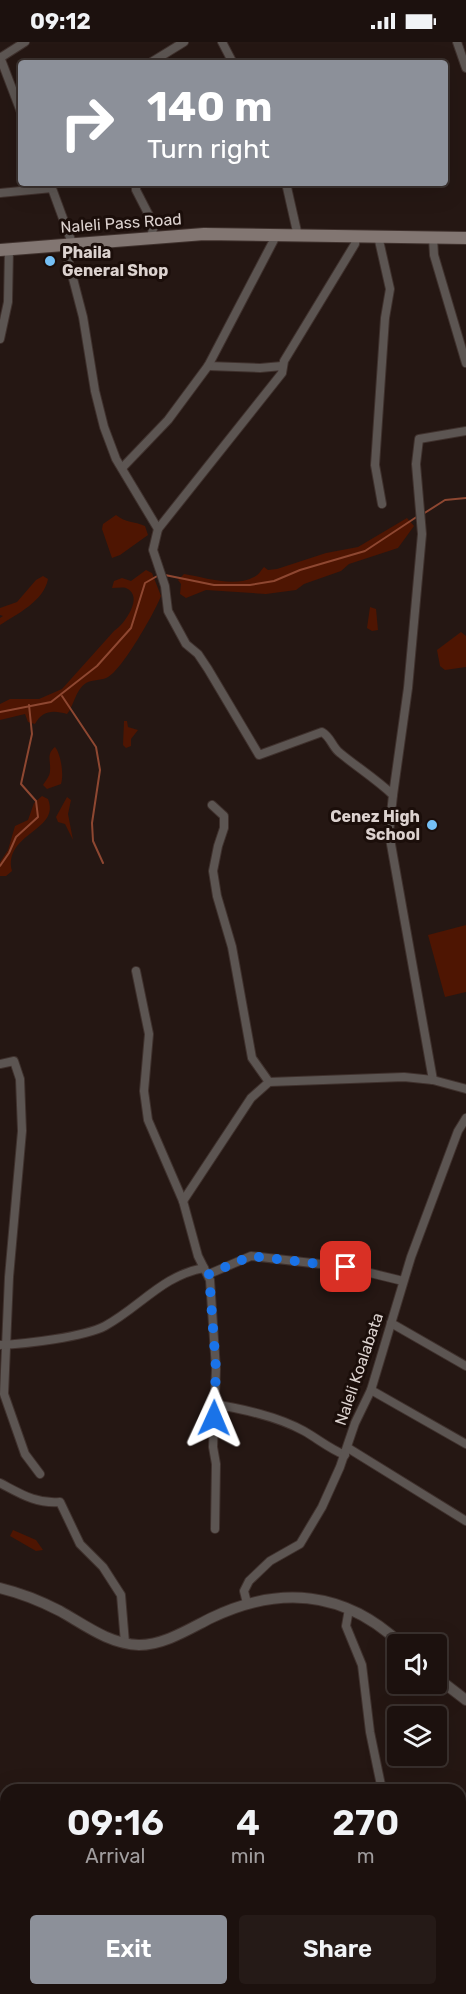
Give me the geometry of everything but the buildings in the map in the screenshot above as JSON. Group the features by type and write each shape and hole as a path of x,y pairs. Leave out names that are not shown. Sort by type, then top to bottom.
{"main road":[{"name":"Naleli Pass Road","path":"4,249 151,237 244,235 466,238"}],"street":[{"path":"18,104 0,58 25,42"},
{"path":"155,60 184,42"},
{"path":"222,42 231,60"},
{"path":"457,42 466,68"},
{"path":"0,193 45,186"},
{"path":"51,186 68,244 101,415 122,468 158,530"},
{"path":"136,186 154,225 151,237"},
{"path":"287,186 298,236"},
{"path":"122,468 168,420 208,366 276,236"},
{"path":"356,236 355,244 282,366 282,374 158,530 153,550 165,586 168,611 186,644 198,654 246,730 255,751 259,755 322,732 328,735 337,752 371,775 393,795"},
{"path":"378,236 390,288 385,318 375,465 382,504"},
{"path":"433,238 434,255 466,363"},
{"path":"0,339 8,302 4,249"},
{"path":"208,366 260,368 282,366"},
{"path":"433,1080 389,833 408,688 422,534 416,464 419,439 466,431"},
{"path":"212,805 224,816 224,828 213,871 217,896 232,947 252,1058 269,1082"},
{"path":"136,971 149,1034 144,1091 148,1120 183,1201 194,1246 207,1271 216,1369 213,1404 215,1529"},
{"path":"0,1064 14,1061 21,1090 21,1159 5,1276 4,1394 6,1414 25,1454 40,1474"},
{"path":"183,1201 251,1098 269,1082 351,1077 433,1080 466,1089"},
{"name":"Naleli Koalabata","path":"247,1603 244,1591 249,1581 270,1561 300,1544 311,1527 346,1452 355,1423 371,1390 403,1281 458,1131 466,1118"},
{"path":"4,1345 103,1327 166,1282 251,1256 346,1267 403,1281"},
{"path":"391,1323 466,1366"},
{"path":"371,1390 466,1444"},
{"path":"213,1404 243,1409 303,1431 329,1449 346,1452 466,1521"},
{"path":"0,1483 27,1498 44,1503 60,1502 75,1537 86,1553 103,1567 121,1595 125,1643"},
{"path":"0,1588 36,1599 95,1632 125,1643 155,1643 247,1603 268,1597 293,1596 349,1609 391,1634"},
{"path":"349,1609 346,1626 362,1665 370,1732 381,1784"},
{"path":"447,1685 466,1700"}],"shaded area":[{"path":"116,515 145,526 148,535 112,558 102,529 103,524"},
{"path":"407,518 414,526 398,548 349,564 341,571 304,584 296,590 266,594 206,590 186,598 180,594 181,584 178,580 184,574 228,582 246,580 257,575 264,567 268,570 277,569 326,553 358,547"},
{"path":"146,570 152,573 161,596 138,640 114,672 106,678 82,686 67,714 49,712 41,716 35,724 28,722 25,714 0,720 0,704 10,699 39,699 62,689 123,623 131,610 134,597 126,588 112,588 114,581 122,578 131,581"},
{"path":"43,576 48,579 36,600 0,625 0,618 3,616 0,615 0,608 17,602 36,580"},
{"path":"370,607 376,609 378,630 372,631 367,628"},
{"path":"461,632 466,636 466,667 445,670 440,666 437,650"},
{"path":"124,721 127,721 128,727 138,730 131,739 131,746 126,748 123,745"},
{"path":"55,747 60,759 62,780 61,784 47,789 43,785 49,775 50,755"},
{"path":"42,796 48,799 50,810 47,818 16,848 11,858 12,871 6,876 0,876 0,862 8,850 15,826 28,820 34,803"},
{"path":"67,797 71,800 68,814 73,840 65,824 58,822 56,817"},
{"path":"466,925 466,992 445,997 428,935"},
{"path":"13,1530 36,1540 43,1550 36,1551 10,1536"}],"waterway":[{"path":"423,514 445,500 466,498"},
{"path":"165,575 214,585 250,585 274,581 300,570 365,551 418,516"},
{"path":"0,712 51,702 97,666 131,628 145,583 159,575"},
{"path":"62,696 96,747 100,770 92,823 93,841 103,863"},
{"path":"0,866 16,837 38,817 36,801 21,784 32,734 29,705"}],"place":[{"name":"Phaila General Shop","path":"50,261"},
{"name":"Cenez High School","path":"432,825"}],"route":[{"path":"214,1418 216,1369 212,1288 209,1274 239,1259 251,1256 346,1267"}]}
